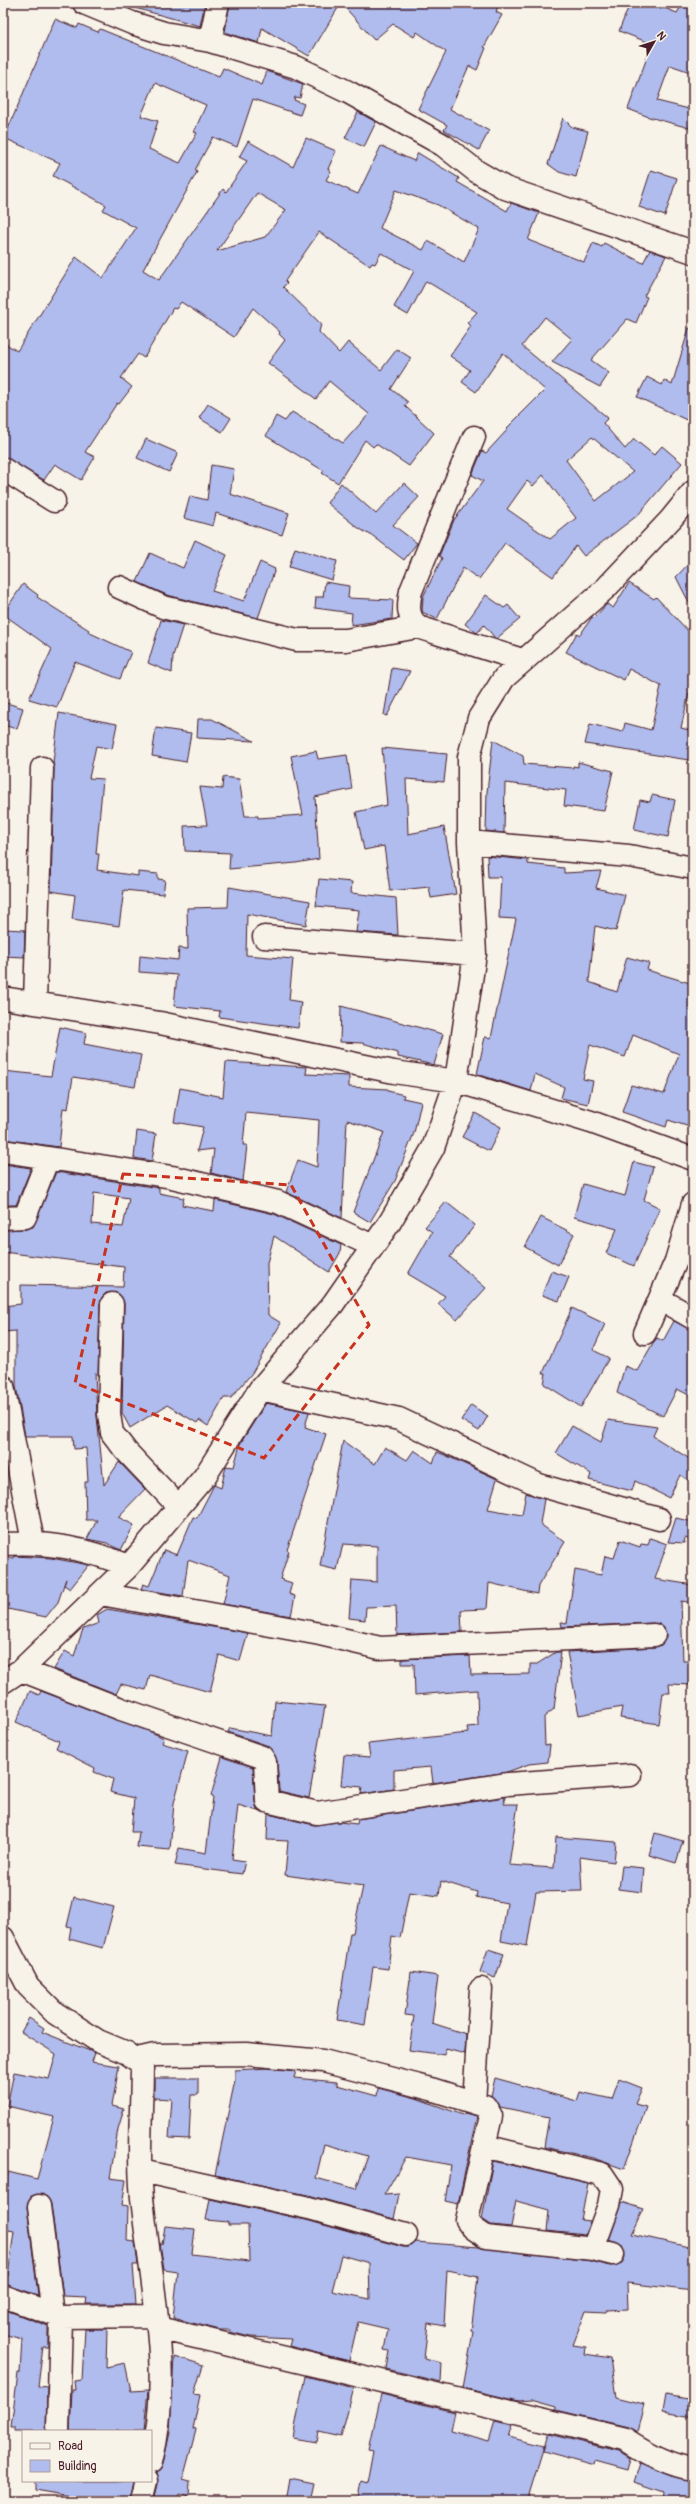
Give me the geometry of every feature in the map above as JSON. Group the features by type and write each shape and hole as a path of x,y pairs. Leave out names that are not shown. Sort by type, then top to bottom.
{"street":[{"path":"84,3 132,23 164,33 210,41 296,67 348,92 443,145 476,171 505,188 693,252"},
{"path":"210,41 218,3"},
{"path":"474,437 411,591 408,607 410,620 418,627 522,660"},
{"path":"3,468 54,501"},
{"path":"3,1682 21,1670 129,1566 205,1476 260,1389 333,1304 390,1222 433,1148 456,1081 475,954 469,842 469,757 479,718 504,678 522,660 606,588 672,518 693,492"},
{"path":"119,587 163,607 297,640 346,640 418,627"},
{"path":"35,1002 42,768"},
{"path":"469,842 629,856 693,868"},
{"path":"264,937 475,954"},
{"path":"3,998 160,1023 394,1072 456,1081 591,1122 693,1159"},
{"path":"3,1151 172,1177 278,1202 373,1246"},
{"path":"3,1218 25,1217 48,1158"},
{"path":"645,1333 676,1261 693,1204"},
{"path":"660,1299 693,1318"},
{"path":"112,1304 109,1414 112,1433 126,1451 179,1507"},
{"path":"3,1386 33,1542"},
{"path":"260,1389 399,1419 539,1485 659,1519"},
{"path":"3,1544 33,1542 93,1552 129,1566"},
{"path":"101,1594 320,1634 380,1648 654,1635"},
{"path":"21,1670 121,1709 262,1757 265,1762 267,1801 317,1813 508,1784 630,1775"},
{"path":"3,1938 28,1986 55,2013 98,2041 137,2059 142,2064 142,2205 154,2286 160,2402 152,2455"},
{"path":"474,2103 481,1989"},
{"path":"137,2059 155,2055 247,2054 323,2061 431,2089 485,2106 491,2116 484,2146 467,2220 473,2228 486,2237 603,2251 612,2189 602,2174 484,2146"},
{"path":"142,2171 309,2208 406,2235"},
{"path":"39,2206 57,2315 58,2430"},
{"path":"3,2296 57,2315 157,2322 625,2439 642,2451 671,2464 693,2469"},
{"path":"141,2501 146,2482"}],"highlighted area":[{"path":"123,1174 291,1185 369,1325 264,1458 75,1383"}],"building":[{"path":"136,3 205,3 200,26 135,8"},
{"path":"230,3 341,3 309,56 262,28 259,43 225,32"},
{"path":"341,3 499,3 496,12 502,15 484,47 486,48 477,70 469,66 450,109 489,131 479,150 444,130 447,125 418,109 446,52 417,32 414,37 393,24 374,40"},
{"path":"630,3 652,3 677,13 683,3 693,3 693,73 670,65 657,101 693,110 693,129 649,117 628,109 652,44 619,31"},
{"path":"55,19 77,28 79,24 98,32 100,29 219,77 223,68 262,85 267,71 303,84 300,98 295,97 294,100 304,104 300,115 253,99 237,147 213,137 195,170 197,172 143,270 159,280 223,189 226,192 247,161 239,157 248,141 293,167 306,138 336,151 328,169 331,171 326,180 358,194 381,146 414,161 418,153 459,178 457,182 507,211 511,203 539,213 528,240 584,262 593,243 602,247 604,243 643,263 650,250 666,256 644,296 647,297 636,323 627,319 591,360 609,373 600,387 552,362 572,339 545,317 522,346 608,418 603,423 625,449 634,439 654,455 662,446 682,463 638,515 584,556 576,546 553,577 505,543 479,579 463,568 437,619 422,612 423,597 442,558 439,556 454,520 483,481 472,475 482,451 486,453 508,429 507,428 545,390 503,353 476,392 462,382 470,370 450,356 471,326 467,323 477,312 426,281 408,315 394,307 414,271 381,253 375,264 372,263 370,266 319,232 285,281 287,283 283,287 321,324 319,332 339,353 348,342 381,370 397,349 411,358 391,389 408,402 405,406 434,433 409,466 376,444 373,447 365,440 338,483 322,473 324,471 266,436 276,416 285,421 292,412 343,443 369,414 329,381 316,399 268,363 285,340 279,334 280,332 253,308 234,337 181,302 176,309 173,308 144,358 138,354 121,378 132,387 119,404 117,403 85,452 95,457 81,480 55,464 44,480 3,457 3,342 17,351 76,257 103,278 136,228 103,210 106,205 53,176 60,163 4,138","holes":["155,83 206,105 194,132 197,133 180,163 149,149 158,121 141,116","396,190 438,205 479,229 464,262 428,241 423,250 380,228","257,193 286,210 265,237 217,251","592,437 633,472 596,501 566,460","543,475 576,518 550,539 507,509 527,481 533,486"]},
{"path":"358,112 376,122 364,147 345,138"},
{"path":"563,118 572,127 588,131 576,177 559,172 548,164"},
{"path":"651,170 677,178 665,216 639,207"},
{"path":"689,328 693,329 693,423 637,397 647,377 662,385 664,380 672,385"},
{"path":"208,404 231,418 222,432 199,418"},
{"path":"146,439 178,453 169,472 137,458"},
{"path":"211,465 234,469 230,494 289,513 282,535 216,513 213,526 184,518 190,496 207,500"},
{"path":"341,483 376,514 404,483 419,497 393,525 417,543 404,560 369,533 368,534 357,527 327,503"},
{"path":"195,540 227,555 212,591 244,601 260,562 275,569 258,618 167,595 137,582 150,553 183,568"},
{"path":"295,548 337,561 332,580 289,567"},
{"path":"693,559 693,610 676,577"},
{"path":"325,582 349,586 348,598 393,600 392,619 351,625 352,613 315,608 316,597 323,597"},
{"path":"629,583 654,599 656,597 693,636 693,694 689,693 681,728 693,731 689,760 585,744 590,724 623,732 625,723 651,730 661,686 629,669 624,680 566,652 577,633 580,635 592,617 594,618 607,604 613,608"},
{"path":"23,584 38,595 37,597 89,630 88,632 131,652 120,679 75,662 57,707 29,699 52,649 3,614"},
{"path":"486,595 504,608 508,605 520,619 496,639 484,625 477,633 465,624"},
{"path":"161,620 183,625 173,656 172,673 148,663"},
{"path":"392,668 410,671 387,716 384,715"},
{"path":"3,702 23,708 17,729 3,725"},
{"path":"59,713 117,724 112,749 96,746 89,778 103,779 96,854 99,854 97,870 138,876 138,872 158,874 158,879 165,880 163,894 124,890 119,926 72,919 75,895 51,891 53,762"},
{"path":"198,719 212,719 254,741 197,738"},
{"path":"156,728 191,733 186,762 152,756"},
{"path":"493,740 523,756 524,764 573,768 573,766 578,767 578,762 613,771 604,811 564,806 566,790 505,783 504,833 486,831 487,792"},
{"path":"382,748 447,754 444,782 406,779 408,834 444,827 456,894 431,898 429,887 390,891 384,846 364,850 356,812 387,805"},
{"path":"316,751 318,759 347,755 352,789 315,797 319,859 296,863 229,869 230,853 185,851 184,826 207,825 200,787 222,789 223,777 239,779 245,816 258,816 258,818 303,815 291,756"},
{"path":"652,795 675,800 668,837 634,830 640,800 650,802"},
{"path":"487,856 528,860 528,864 564,868 564,873 601,871 596,888 625,895 616,931 595,926 589,982 617,992 627,957 649,963 647,970 693,984 693,1128 668,1120 666,1127 622,1112 631,1085 664,1094 679,1054 633,1035 625,1057 590,1045 583,1079 593,1081 588,1104 561,1098 564,1087 535,1074 531,1091 477,1074 485,1037 491,1038 516,919 499,918 501,877 488,877"},
{"path":"319,879 352,882 351,893 396,898 398,935 356,932 359,910 316,906"},
{"path":"229,887 310,901 306,925 247,914 246,955 293,959 289,1000 301,1002 298,1028 219,1017 220,1011 174,1006 177,975 139,972 140,956 178,960 179,948 188,949 187,908 228,907"},
{"path":"3,929 25,930 24,957 3,956"},
{"path":"341,1006 443,1034 434,1065 398,1057 398,1053 362,1043 340,1042"},
{"path":"60,1027 86,1033 84,1044 141,1055 135,1087 73,1077 68,1109 63,1108 59,1147 3,1139 3,1071 51,1076"},
{"path":"226,1062 307,1067 306,1074 349,1076 349,1087 388,1089 388,1091 404,1095 403,1098 421,1102 414,1133 395,1181 370,1222 353,1212 384,1132 347,1120 342,1218 286,1192 298,1160 317,1167 319,1120 246,1113 243,1145 247,1145 243,1181 211,1173 214,1149 197,1151 203,1127 174,1122 180,1088 223,1097"},
{"path":"475,1113 501,1127 489,1151 462,1137"},
{"path":"137,1131 156,1134 152,1161 134,1158"},
{"path":"634,1162 653,1167 644,1200 660,1208 634,1266 606,1253 617,1229 574,1217 583,1184 625,1196"},
{"path":"3,1164 31,1168 16,1205 3,1205"},
{"path":"56,1172 159,1188 159,1193 184,1198 182,1205 214,1211 215,1200 274,1214 341,1245 340,1253 329,1272 274,1236 267,1263 268,1315 281,1323 252,1373 231,1398 224,1398 208,1426 199,1420 197,1423 167,1405 130,1428 122,1413 124,1304 118,1293 106,1293 102,1297 100,1304 98,1376 95,1372 97,1416 104,1485 119,1462 145,1489 118,1517 134,1525 121,1550 107,1543 87,1539 97,1520 86,1520 85,1482 88,1482 86,1448 74,1449 73,1436 25,1436 16,1386 16,1331 3,1332 3,1306 21,1304 21,1285 123,1287 124,1267 3,1252 3,1230 26,1229 33,1227","holes":["94,1193 129,1198 123,1227 92,1224"]},
{"path":"446,1202 475,1225 450,1257 486,1288 457,1320 438,1304 445,1296 408,1274 432,1232 425,1227"},
{"path":"541,1217 574,1234 558,1265 525,1247"},
{"path":"551,1271 569,1277 559,1301 542,1295"},
{"path":"572,1308 605,1324 593,1350 609,1358 581,1407 544,1384 546,1373 543,1373"},
{"path":"674,1321 693,1330 693,1397 677,1389 663,1416 617,1393 625,1366 637,1371 653,1343 657,1338 663,1341"},
{"path":"266,1403 309,1412 305,1427 326,1434 287,1550 289,1551 280,1579 292,1583 289,1594 295,1596 291,1616 223,1604 230,1575 188,1560 183,1596 141,1589 143,1584 149,1586 164,1550 177,1555 193,1517 197,1518 214,1485 221,1488 226,1466 234,1467 240,1444"},
{"path":"471,1405 488,1416 479,1431 461,1420"},
{"path":"608,1420 657,1427 653,1436 693,1461 693,1483 680,1475 669,1498 635,1481 632,1491 589,1480 591,1474 556,1453 572,1426 601,1442"},
{"path":"343,1441 375,1464 385,1447 407,1460 414,1450 433,1463 437,1452 497,1479 488,1509 522,1515 526,1493 544,1499 540,1524 565,1542 538,1586 537,1594 489,1583 487,1609 461,1610 462,1632 397,1635 396,1606 366,1607 365,1620 349,1618 352,1580 377,1582 377,1546 343,1544 337,1570 320,1566"},
{"path":"676,1518 693,1522 693,1541 685,1538 684,1543 668,1542"},
{"path":"650,1538 667,1544 655,1579 693,1585 693,1603 681,1601 683,1661 693,1661 693,1685 669,1684 670,1693 663,1693 659,1724 620,1718 622,1707 579,1715 567,1652 655,1647 661,1645 666,1635 664,1628 653,1623 562,1627 561,1622 567,1623 575,1570 601,1575 605,1556 614,1558 620,1540 640,1547 641,1544 648,1545"},
{"path":"14,1556 51,1558 89,1565 70,1589 64,1585 66,1579 58,1602 46,1617 3,1608 3,1557 14,1558"},
{"path":"107,1609 248,1633 240,1661 219,1655 210,1692 150,1675 146,1690 121,1684 116,1694 54,1669 65,1651 74,1656 83,1629 99,1623 97,1615"},
{"path":"556,1652 561,1652 554,1709 544,1717 545,1746 550,1745 548,1762 529,1764 507,1772 433,1783 431,1767 394,1770 394,1789 361,1794 362,1787 341,1785 344,1755 370,1757 368,1744 468,1733 467,1727 478,1726 477,1690 415,1695 414,1664 402,1664 402,1659 470,1656 471,1675 530,1674 530,1664 537,1664"},
{"path":"30,1691 39,1695 41,1691 151,1732 164,1738 162,1743 188,1751 174,1803 170,1850 137,1847 139,1832 131,1832 134,1798 110,1792 113,1779 94,1772 95,1768 56,1748 59,1741 16,1722"},
{"path":"275,1701 325,1706 309,1798 279,1791 277,1761 272,1750 266,1745 228,1732 230,1728 272,1736"},
{"path":"222,1757 253,1767 255,1802 257,1809 261,1812 238,1805 232,1859 245,1861 242,1874 175,1865 179,1848 206,1853 213,1797 211,1796"},
{"path":"505,1797 504,1804 518,1804 509,1865 554,1868 556,1837 616,1842 614,1862 580,1857 582,1891 536,1892 527,1946 501,1941 507,1903 476,1897 477,1892 441,1881 439,1896 409,1892 400,1938 392,1936 388,1969 373,1967 365,2025 337,2020 350,1933 353,1933 363,1886 285,1875 288,1841 267,1840 268,1814 314,1825 339,1822 357,1824 358,1819"},
{"path":"655,1833 683,1841 676,1863 649,1855"},
{"path":"622,1866 644,1868 642,1892 619,1889"},
{"path":"74,1897 114,1907 103,1948 69,1939 71,1927 67,1926"},
{"path":"488,1949 504,1954 495,1978 480,1972"},
{"path":"411,1972 438,1976 432,2023 466,2034 465,2054 446,2049 445,2055 409,2050 414,2016 405,2015"},
{"path":"29,2018 44,2028 42,2032 95,2053 92,2062 119,2066 112,2106 124,2109 118,2129 110,2178 126,2180 122,2205 128,2206 127,2241 135,2242 138,2265 133,2265 136,2304 86,2304 87,2297 63,2296 51,2204 43,2194 31,2196 27,2207 38,2295 3,2284 3,2276 8,2276 14,2231 3,2229 8,2172 37,2179 54,2117 7,2106 14,2072 49,2079 56,2054 21,2032"},
{"path":"267,2068 296,2071 294,2078 337,2082 337,2085 377,2096 378,2088 416,2098 463,2115 464,2113 477,2116 458,2204 445,2201 451,2165 406,2157 384,2195 399,2194 394,2219 312,2196 215,2175 235,2080 235,2070","holes":["324,2144 368,2156 356,2189 316,2178"]},
{"path":"154,2078 198,2078 198,2095 191,2095 189,2139 169,2138 172,2099 154,2098"},
{"path":"495,2078 577,2101 580,2092 612,2099 619,2079 642,2088 635,2104 646,2107 624,2169 593,2158 544,2147 549,2117 500,2107 491,2096"},
{"path":"493,2161 588,2183 581,2220 590,2221 585,2235 547,2231 549,2210 516,2201 511,2227 491,2225 482,2219"},
{"path":"210,2199 306,2220 403,2247 409,2247 416,2242 479,2247 591,2261 610,2266 622,2263 625,2257 622,2245 609,2240 622,2202 644,2209 632,2234 693,2248 693,2291 627,2283 628,2309 607,2310 606,2312 586,2311 573,2345 586,2347 585,2354 610,2358 616,2397 644,2404 637,2432 628,2427 556,2410 556,2407 531,2400 519,2401 463,2388 473,2332 471,2331 478,2277 447,2270 444,2326 428,2323 424,2359 442,2363 441,2382 386,2369 389,2351 384,2350 388,2329 358,2322 349,2361 289,2346 291,2339 250,2337 230,2332 230,2330 220,2330 173,2318 178,2272 164,2270 160,2243 162,2244 165,2226 195,2229 192,2254 249,2261 248,2225 228,2225 228,2222 206,2220","holes":["341,2255 369,2263 370,2299 332,2291"]},
{"path":"3,2309 48,2326 48,2347 43,2347 38,2386 47,2387 46,2430 15,2431 15,2427 11,2427 18,2373 20,2373 22,2339 3,2334"},
{"path":"85,2329 107,2329 106,2367 125,2363 131,2391 148,2390 144,2430 70,2430 72,2390 75,2390 74,2381 82,2380"},
{"path":"174,2356 203,2365 194,2394 200,2395 193,2429 196,2430 183,2479 190,2481 189,2497 179,2494 177,2501 154,2501 158,2484 156,2473 163,2464 170,2432"},
{"path":"305,2376 354,2388 341,2437 319,2432 317,2442 293,2438"},
{"path":"381,2394 455,2412 451,2431 489,2441 495,2421 512,2425 508,2437 544,2446 527,2501 373,2501 358,2498 361,2481 367,2483 373,2450 369,2449"},
{"path":"666,2395 693,2400 693,2417 663,2412"},
{"path":"548,2434 620,2451 631,2458 628,2470 595,2461 594,2465 543,2451"},
{"path":"640,2463 671,2476 693,2481 693,2499 680,2496 679,2501 662,2501 663,2492 634,2482"},
{"path":"290,2478 314,2483 310,2501 286,2501"},
{"path":"35,2482 133,2482 129,2501 100,2501 35,2490"}]}
